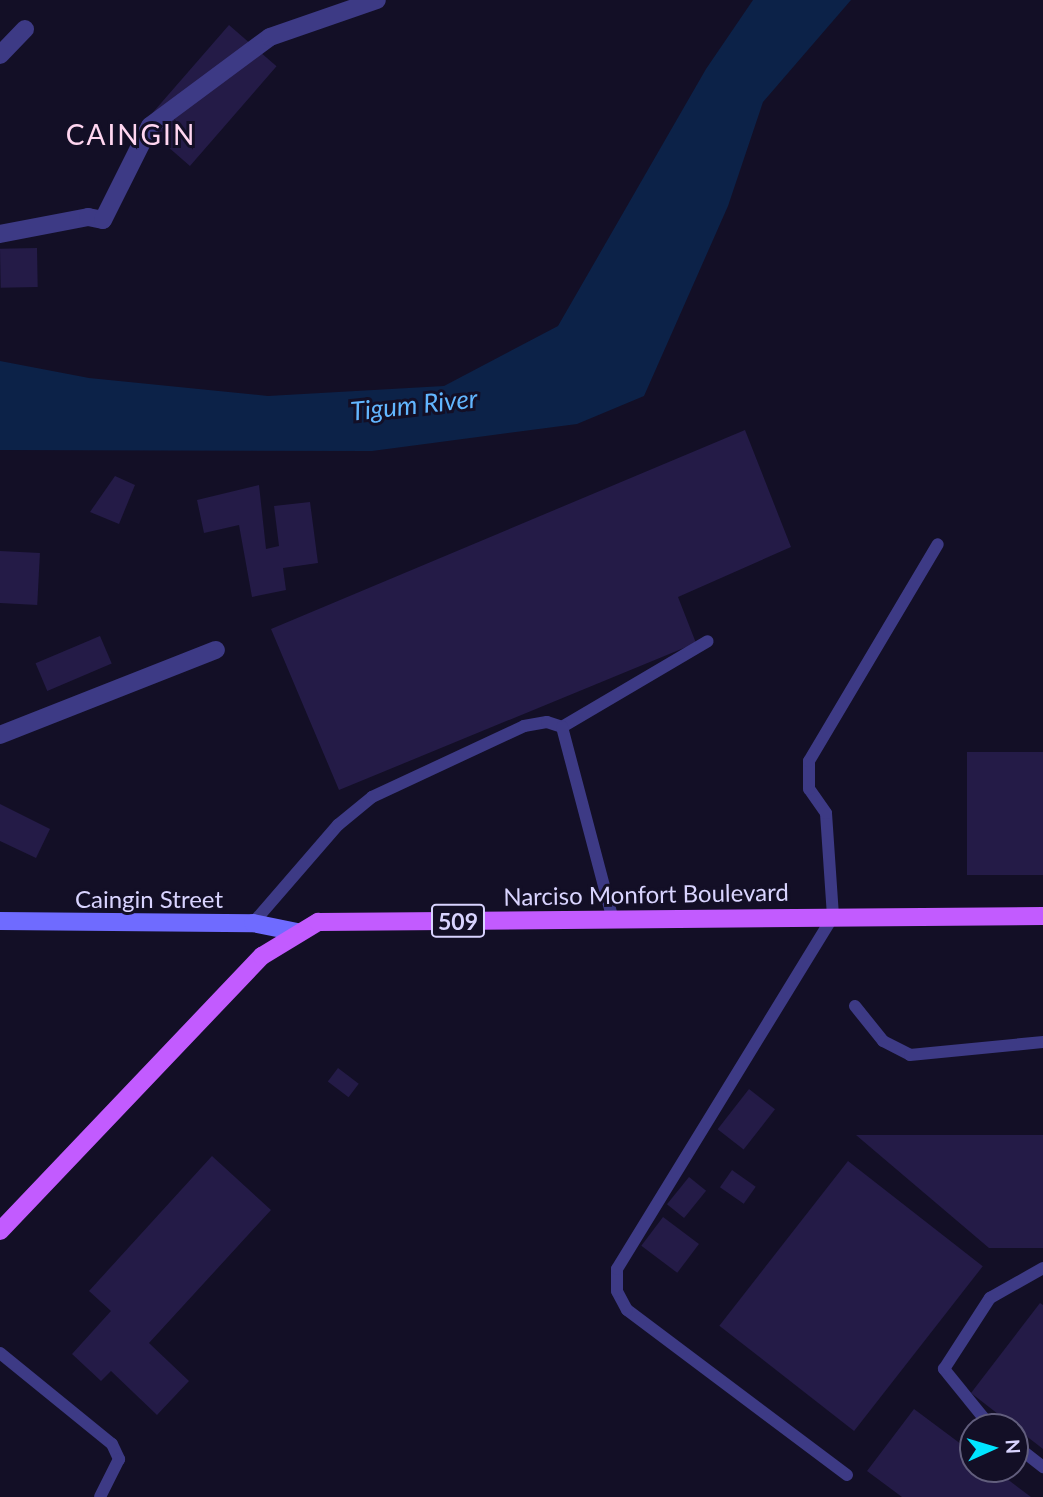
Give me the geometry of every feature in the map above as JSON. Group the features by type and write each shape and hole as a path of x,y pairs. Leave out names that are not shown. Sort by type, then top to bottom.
{"main road":[{"name":"Narciso Monfort Boulevard","path":"0,1231 262,956 297,932 318,922 1043,916"},
{"name":"Caingin Street","path":"0,920 253,923 297,932"}],"street":[{"path":"0,234 88,216 103,219 150,126 270,37 377,0"},
{"path":"0,55 25,29"},
{"path":"0,735 216,650"}],"lane":[{"path":"846,1475 627,1310 617,1291 617,1269 630,1242 833,916 826,813 809,789 809,761 938,544"},
{"path":"253,923 338,825 372,797 524,726 547,722 562,727 708,641"},
{"path":"562,727 614,920"},
{"path":"855,1006 883,1041 910,1055 1043,1042"},
{"path":"980,1413 944,1368 990,1298 1043,1268"},
{"path":"0,1353 112,1444 119,1459 100,1497"},
{"path":"1029,1456 1043,1467"}],"water":[{"name":"Tigum River","path":"753,0 851,0 763,102 728,206 644,396 577,424 372,451 0,450 0,361 89,378 268,396 444,386 558,326 706,69"}],"building":[{"path":"229,25 277,66 190,166 142,125"},
{"path":"37,248 38,287 1,288 0,249"},
{"path":"745,430 791,547 678,597 696,643 339,790 271,629"},
{"path":"115,476 135,485 119,524 90,512"},
{"path":"259,485 266,549 279,546 274,506 310,502 318,563 283,568 286,590 252,597 239,525 204,533 197,500"},
{"path":"0,551 40,553 37,605 0,603"},
{"path":"100,636 112,664 47,691 36,663"},
{"path":"967,752 1043,752 1043,875 967,875"},
{"path":"0,804 50,829 36,858 0,841"},
{"path":"338,1068 359,1084 349,1097 328,1082"},
{"path":"749,1089 775,1109 744,1150 718,1129"},
{"path":"856,1135 1043,1135 1043,1248 989,1248"},
{"path":"212,1156 271,1210 149,1343 189,1381 157,1415 111,1371 101,1381 72,1354 111,1311 89,1291"},
{"path":"848,1161 983,1266 854,1431 719,1326"},
{"path":"732,1170 756,1187 744,1204 720,1187"},
{"path":"689,1177 706,1191 684,1218 667,1204"},
{"path":"663,1217 699,1244 677,1273 641,1246"},
{"path":"1040,1303 1043,1305 1043,1449 1029,1438 1029,1413 997,1413 971,1393"},
{"path":"914,1409 959,1443 959,1483 1012,1483 1031,1497 902,1497 867,1471"}],"district":[{"name":"CAINGIN","path":"131,134"}]}
